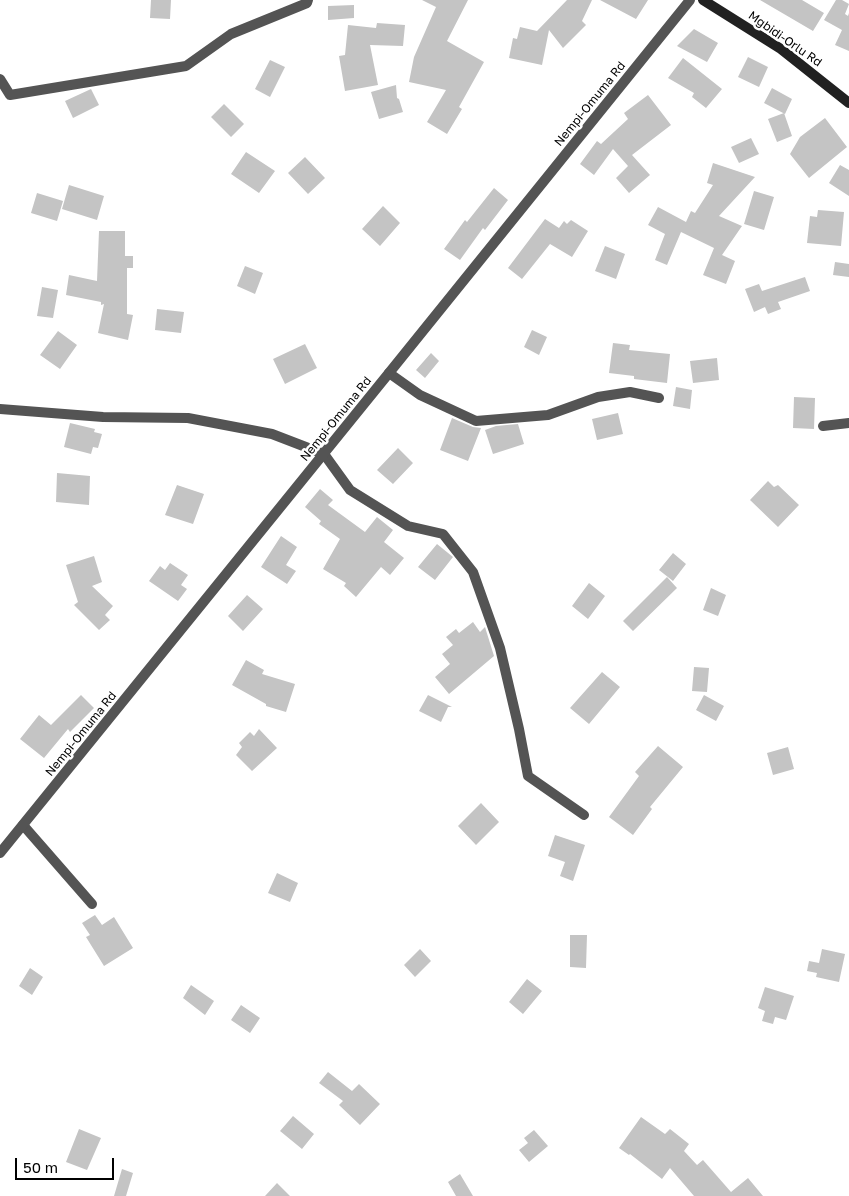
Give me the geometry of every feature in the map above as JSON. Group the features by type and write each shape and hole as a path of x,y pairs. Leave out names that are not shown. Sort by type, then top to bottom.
{"main road":[{"name":"Mgbidi-Orlu Rd","path":"703,0 781,49 849,102"}],"street":[{"path":"0,79 10,95 186,66 231,34 307,3 308,0"},
{"name":"Nempi-Omuma Rd","path":"0,853 390,374 690,0"},
{"path":"390,374 420,395 476,421 548,415 598,397 630,392 659,398"},
{"path":"0,408 103,417 188,418 272,434 324,454 350,490 408,526 443,534 473,572 500,648 528,776 584,815"},
{"path":"823,426 849,423"},
{"path":"22,825 92,904"}],"building":[{"path":"151,0 171,0 170,19 150,18"},
{"path":"422,0 468,0 447,41 484,62 459,107 462,109 447,134 427,122 446,90 409,82 414,57 436,7"},
{"path":"567,0 592,0 582,21 586,25 563,48 549,30 542,65 509,58 513,38 517,39 520,27 537,31"},
{"path":"600,0 648,0 636,19"},
{"path":"760,0 802,0 824,13 813,31"},
{"path":"836,0 842,0 849,4 845,14 848,16 849,13 849,51 835,45 842,30 824,20"},
{"path":"354,5 354,18 328,20 328,6"},
{"path":"377,23 405,25 403,46 370,45 378,85 345,91 339,56 345,55 348,25 376,28"},
{"path":"694,29 718,43 707,62 677,46"},
{"path":"748,57 768,67 759,87 738,77"},
{"path":"683,58 722,89 706,108 692,97 694,93 668,78"},
{"path":"270,60 285,67 270,97 255,89"},
{"path":"396,85 397,98 403,112 379,119 371,92"},
{"path":"772,88 792,99 785,114 764,103"},
{"path":"91,89 99,105 73,118 65,101"},
{"path":"648,95 671,125 632,155 650,175 629,193 616,178 628,166 613,149 594,175 580,164 597,141 601,144 628,119 624,113"},
{"path":"224,104 244,124 231,137 211,117"},
{"path":"784,113 792,136 777,142 768,119"},
{"path":"825,118 847,147 809,178 790,154 800,137"},
{"path":"751,138 759,154 739,163 731,147"},
{"path":"246,152 275,171 259,193 231,174"},
{"path":"305,157 325,178 308,194 288,173"},
{"path":"713,163 755,177 719,216 742,226 722,255 735,261 726,284 703,275 714,248 681,232 667,265 655,260 665,234 648,225 658,207 686,222 691,211 695,213 713,185 707,183"},
{"path":"840,165 849,170 849,196 829,183"},
{"path":"69,185 104,196 97,220 62,209"},
{"path":"494,188 508,200 485,230 483,228 460,260 444,249 465,220 467,222"},
{"path":"754,191 774,197 764,230 744,224"},
{"path":"37,193 63,201 57,221 31,213"},
{"path":"383,206 400,223 380,246 362,229"},
{"path":"818,210 844,212 841,246 807,243 810,216 817,217"},
{"path":"545,219 559,228 564,221 567,224 571,220 588,231 572,257 550,244 522,279 508,268"},
{"path":"99,231 125,231 125,256 133,256 133,268 127,268 127,314 133,315 128,340 98,333 104,304 101,305 101,302 66,295 69,275 97,281"},
{"path":"605,246 625,254 616,279 595,271"},
{"path":"835,262 849,264 849,277 833,275"},
{"path":"245,266 263,273 255,294 237,286"},
{"path":"805,277 810,291 778,302 781,309 768,314 765,307 754,312 745,289 759,284 762,291"},
{"path":"42,287 58,290 53,318 37,316"},
{"path":"157,309 184,312 181,333 155,330"},
{"path":"532,330 547,337 539,355 524,347"},
{"path":"58,331 77,345 60,369 40,355"},
{"path":"613,343 630,345 629,350 670,354 667,383 634,379 634,376 609,373"},
{"path":"305,344 317,368 285,384 273,359"},
{"path":"431,353 439,361 425,378 416,370"},
{"path":"717,358 719,380 693,383 690,361"},
{"path":"676,387 692,390 690,409 673,406"},
{"path":"794,397 815,398 814,429 793,428"},
{"path":"618,413 623,434 597,440 592,419"},
{"path":"452,418 473,427 481,428 468,461 440,450"},
{"path":"70,423 95,429 94,432 102,434 98,448 93,447 91,454 64,447"},
{"path":"518,424 524,444 493,454 485,430 496,426"},
{"path":"398,448 413,463 393,484 377,470"},
{"path":"57,473 90,476 89,505 56,502"},
{"path":"768,481 774,487 778,485 799,505 778,527 750,500"},
{"path":"177,485 204,494 193,524 165,515"},
{"path":"320,489 333,500 328,505 365,532 377,517 393,530 384,542 404,558 390,575 381,567 356,597 344,586 346,583 323,569 340,539 319,524 321,521 305,507"},
{"path":"281,536 297,547 286,565 296,571 287,584 261,567"},
{"path":"437,544 453,557 435,580 418,567"},
{"path":"673,553 686,564 673,581 659,570"},
{"path":"94,556 102,582 92,586 113,606 105,615 110,620 99,630 74,605 78,602 66,565"},
{"path":"170,563 188,575 181,585 187,589 178,601 149,581 160,566 165,570"},
{"path":"667,577 677,588 633,631 623,621"},
{"path":"589,583 605,596 588,619 572,606"},
{"path":"711,588 726,595 718,616 703,610"},
{"path":"247,595 263,609 243,631 228,616"},
{"path":"473,622 480,632 485,627 494,656 449,694 435,677 450,664 442,654 453,645 446,637 456,629 459,633"},
{"path":"246,660 264,670 262,674 295,684 286,712 266,706 266,704 232,685"},
{"path":"694,667 709,668 707,692 692,691"},
{"path":"602,672 620,687 589,724 570,708"},
{"path":"81,695 94,708 70,732 68,729 44,758 20,739 39,715 51,725"},
{"path":"428,695 452,707 448,707 441,722 419,711"},
{"path":"704,695 724,706 716,721 696,710"},
{"path":"259,729 277,748 252,771 236,755 242,747 239,743 250,732 254,736"},
{"path":"658,746 683,767 650,807 652,809 633,835 609,817 639,776 635,772"},
{"path":"788,747 794,769 773,775 767,753"},
{"path":"481,803 499,822 476,845 458,826"},
{"path":"555,835 585,845 573,881 560,876 565,862 548,856"},
{"path":"277,873 298,883 290,902 268,893"},
{"path":"95,915 102,925 114,917 133,948 104,966 86,937 90,935 82,923"},
{"path":"570,935 587,935 586,968 570,967"},
{"path":"420,949 431,961 415,977 404,965"},
{"path":"822,949 845,954 839,982 816,977 817,973 807,971 809,961 819,963"},
{"path":"30,968 43,977 32,995 19,986"},
{"path":"527,979 542,991 523,1014 509,1002"},
{"path":"191,985 214,1001 205,1015 183,998"},
{"path":"765,987 794,996 786,1020 775,1017 773,1024 762,1021 765,1011 758,1008"},
{"path":"241,1005 260,1018 250,1033 231,1020"},
{"path":"328,1072 352,1091 359,1084 380,1104 360,1125 339,1105 343,1101 319,1083"},
{"path":"293,1116 314,1134 302,1149 280,1131"},
{"path":"641,1117 665,1134 670,1129 689,1144 684,1151 697,1165 703,1160 731,1192 748,1178 763,1196 694,1196 670,1168 662,1179 630,1154 619,1148"},
{"path":"79,1129 101,1138 87,1170 66,1162"},
{"path":"534,1130 548,1146 529,1162 519,1150 528,1143 524,1138"},
{"path":"122,1169 133,1173 126,1196 114,1196"},
{"path":"460,1174 473,1196 456,1196 448,1182"},
{"path":"277,1183 290,1196 265,1196"}]}
